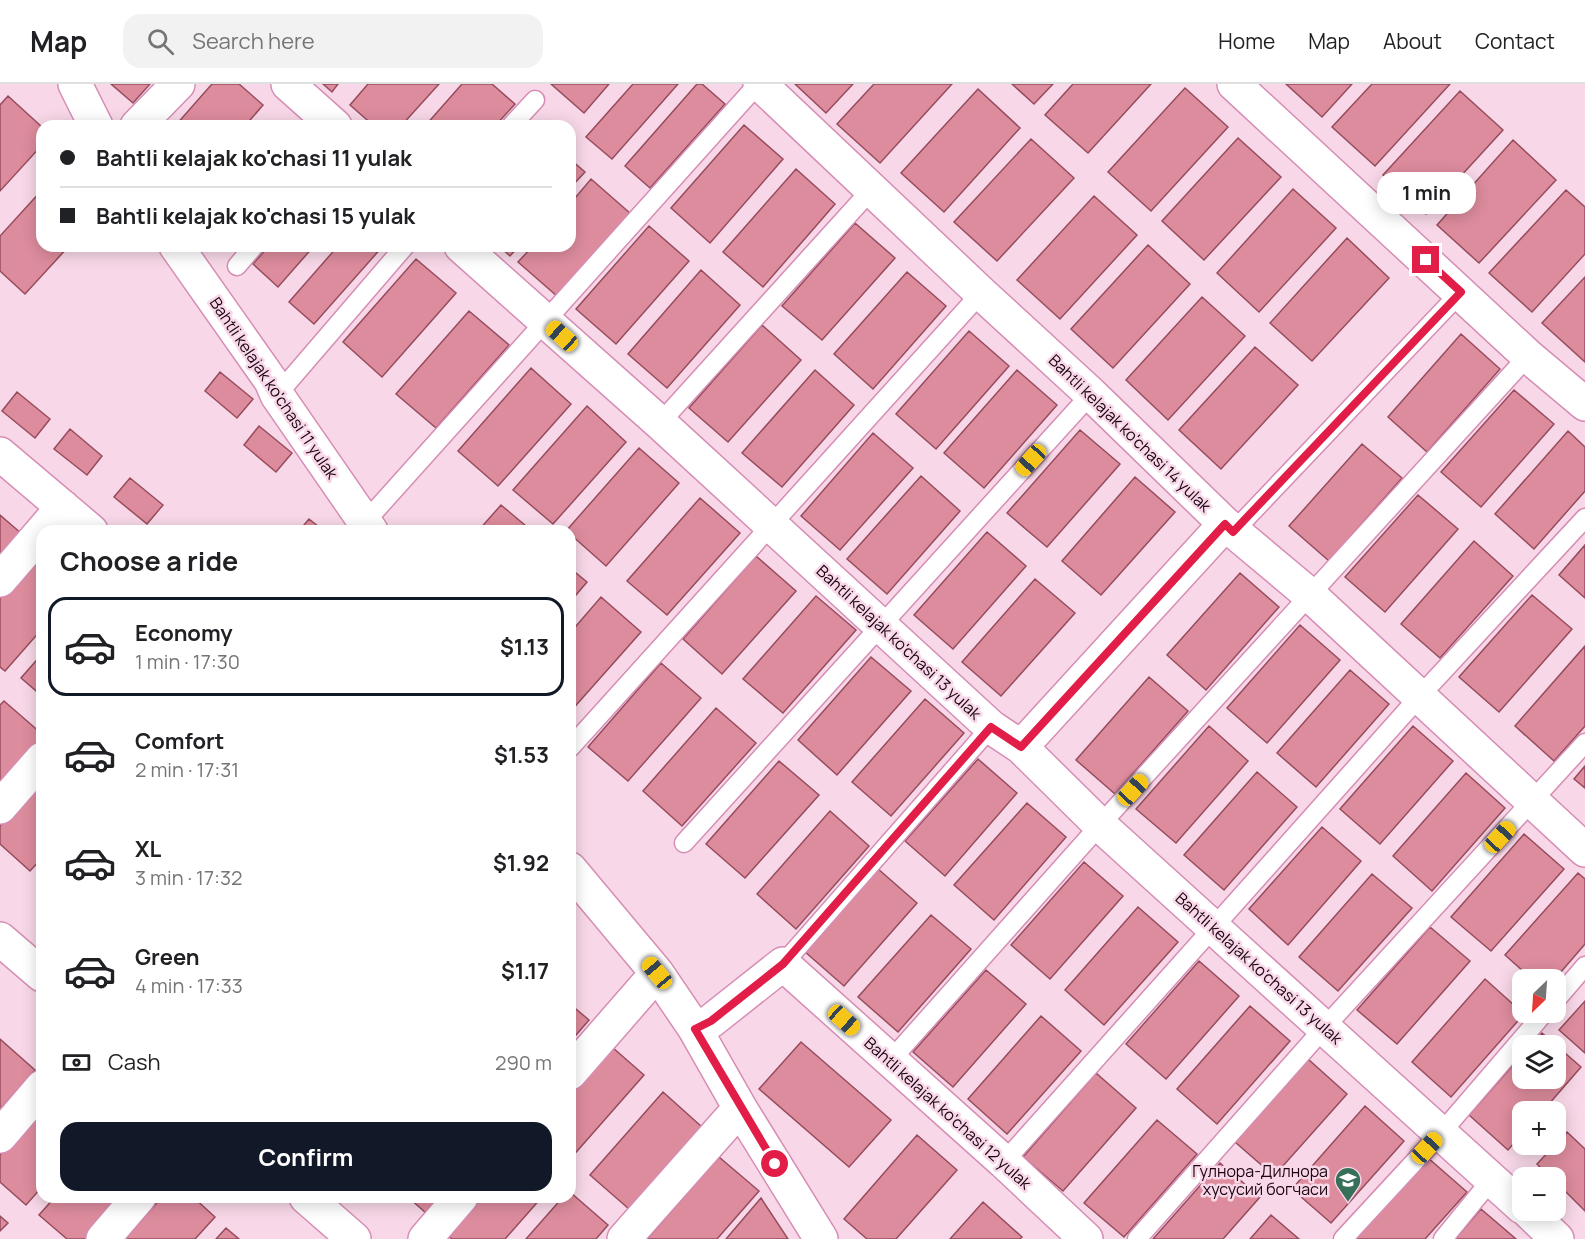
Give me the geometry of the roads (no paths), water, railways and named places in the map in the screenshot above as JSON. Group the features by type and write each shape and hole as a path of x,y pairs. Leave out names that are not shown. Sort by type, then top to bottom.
{"street":[{"path":"75,84 93,120"},
{"path":"143,120 178,84"},
{"path":"288,84 328,120"},
{"name":"Bahtli kelajak ko'chasi 14 yulak","path":"759,84 1091,394 1229,528 1311,596 1585,850"},
{"path":"1234,84 1528,356 1585,404"},
{"name":"Bahtli kelajak ko'chasi 11 yulak","path":"180,252 368,525"},
{"name":"Bahtli kelajak ko'chasi 13 yulak","path":"468,252 660,423 991,727 1021,747 1100,825 1512,1198"},
{"path":"0,454 84,525"},
{"path":"47,525 63,507"},
{"path":"1021,747 1229,528"},
{"path":"0,580 36,538"},
{"path":"0,807 36,766"},
{"path":"576,876 657,973 695,1029 740,1108 821,1239"},
{"path":"0,939 36,970"},
{"path":"695,1029 711,1021 783,964"},
{"name":"Bahtli kelajak ko'chasi 12 yulak","path":"783,964 1004,1162 1086,1239"},
{"path":"576,1066 657,973"},
{"path":"0,1136 36,1094"},
{"path":"624,1239 740,1108"},
{"path":"103,1239 134,1203"},
{"path":"425,1239 456,1203"},
{"path":"316,1218 354,1239"},
{"path":"1538,1221 1557,1239"}],"lane":[{"path":"370,525 546,321 759,84"},
{"path":"517,120 535,100"},
{"path":"660,423 871,190"},
{"path":"237,266 249,252"},
{"path":"277,395 400,252"},
{"path":"1229,528 1461,292"},
{"path":"576,741 981,293"},
{"path":"890,1061 1100,825 1528,356"},
{"path":"684,843 1091,394"},
{"path":"1004,1162 1419,697 1585,518"},
{"path":"783,964 991,727"},
{"path":"1137,1239 1324,1028 1585,743"},
{"path":"1566,988 1585,966"},
{"path":"1343,1239 1441,1133 1536,1023"},
{"path":"1443,1239 1492,1179"}],"place":[{"name":"Гулнора-Дилнора хусусий богчаси","path":"1348,1203"}]}
